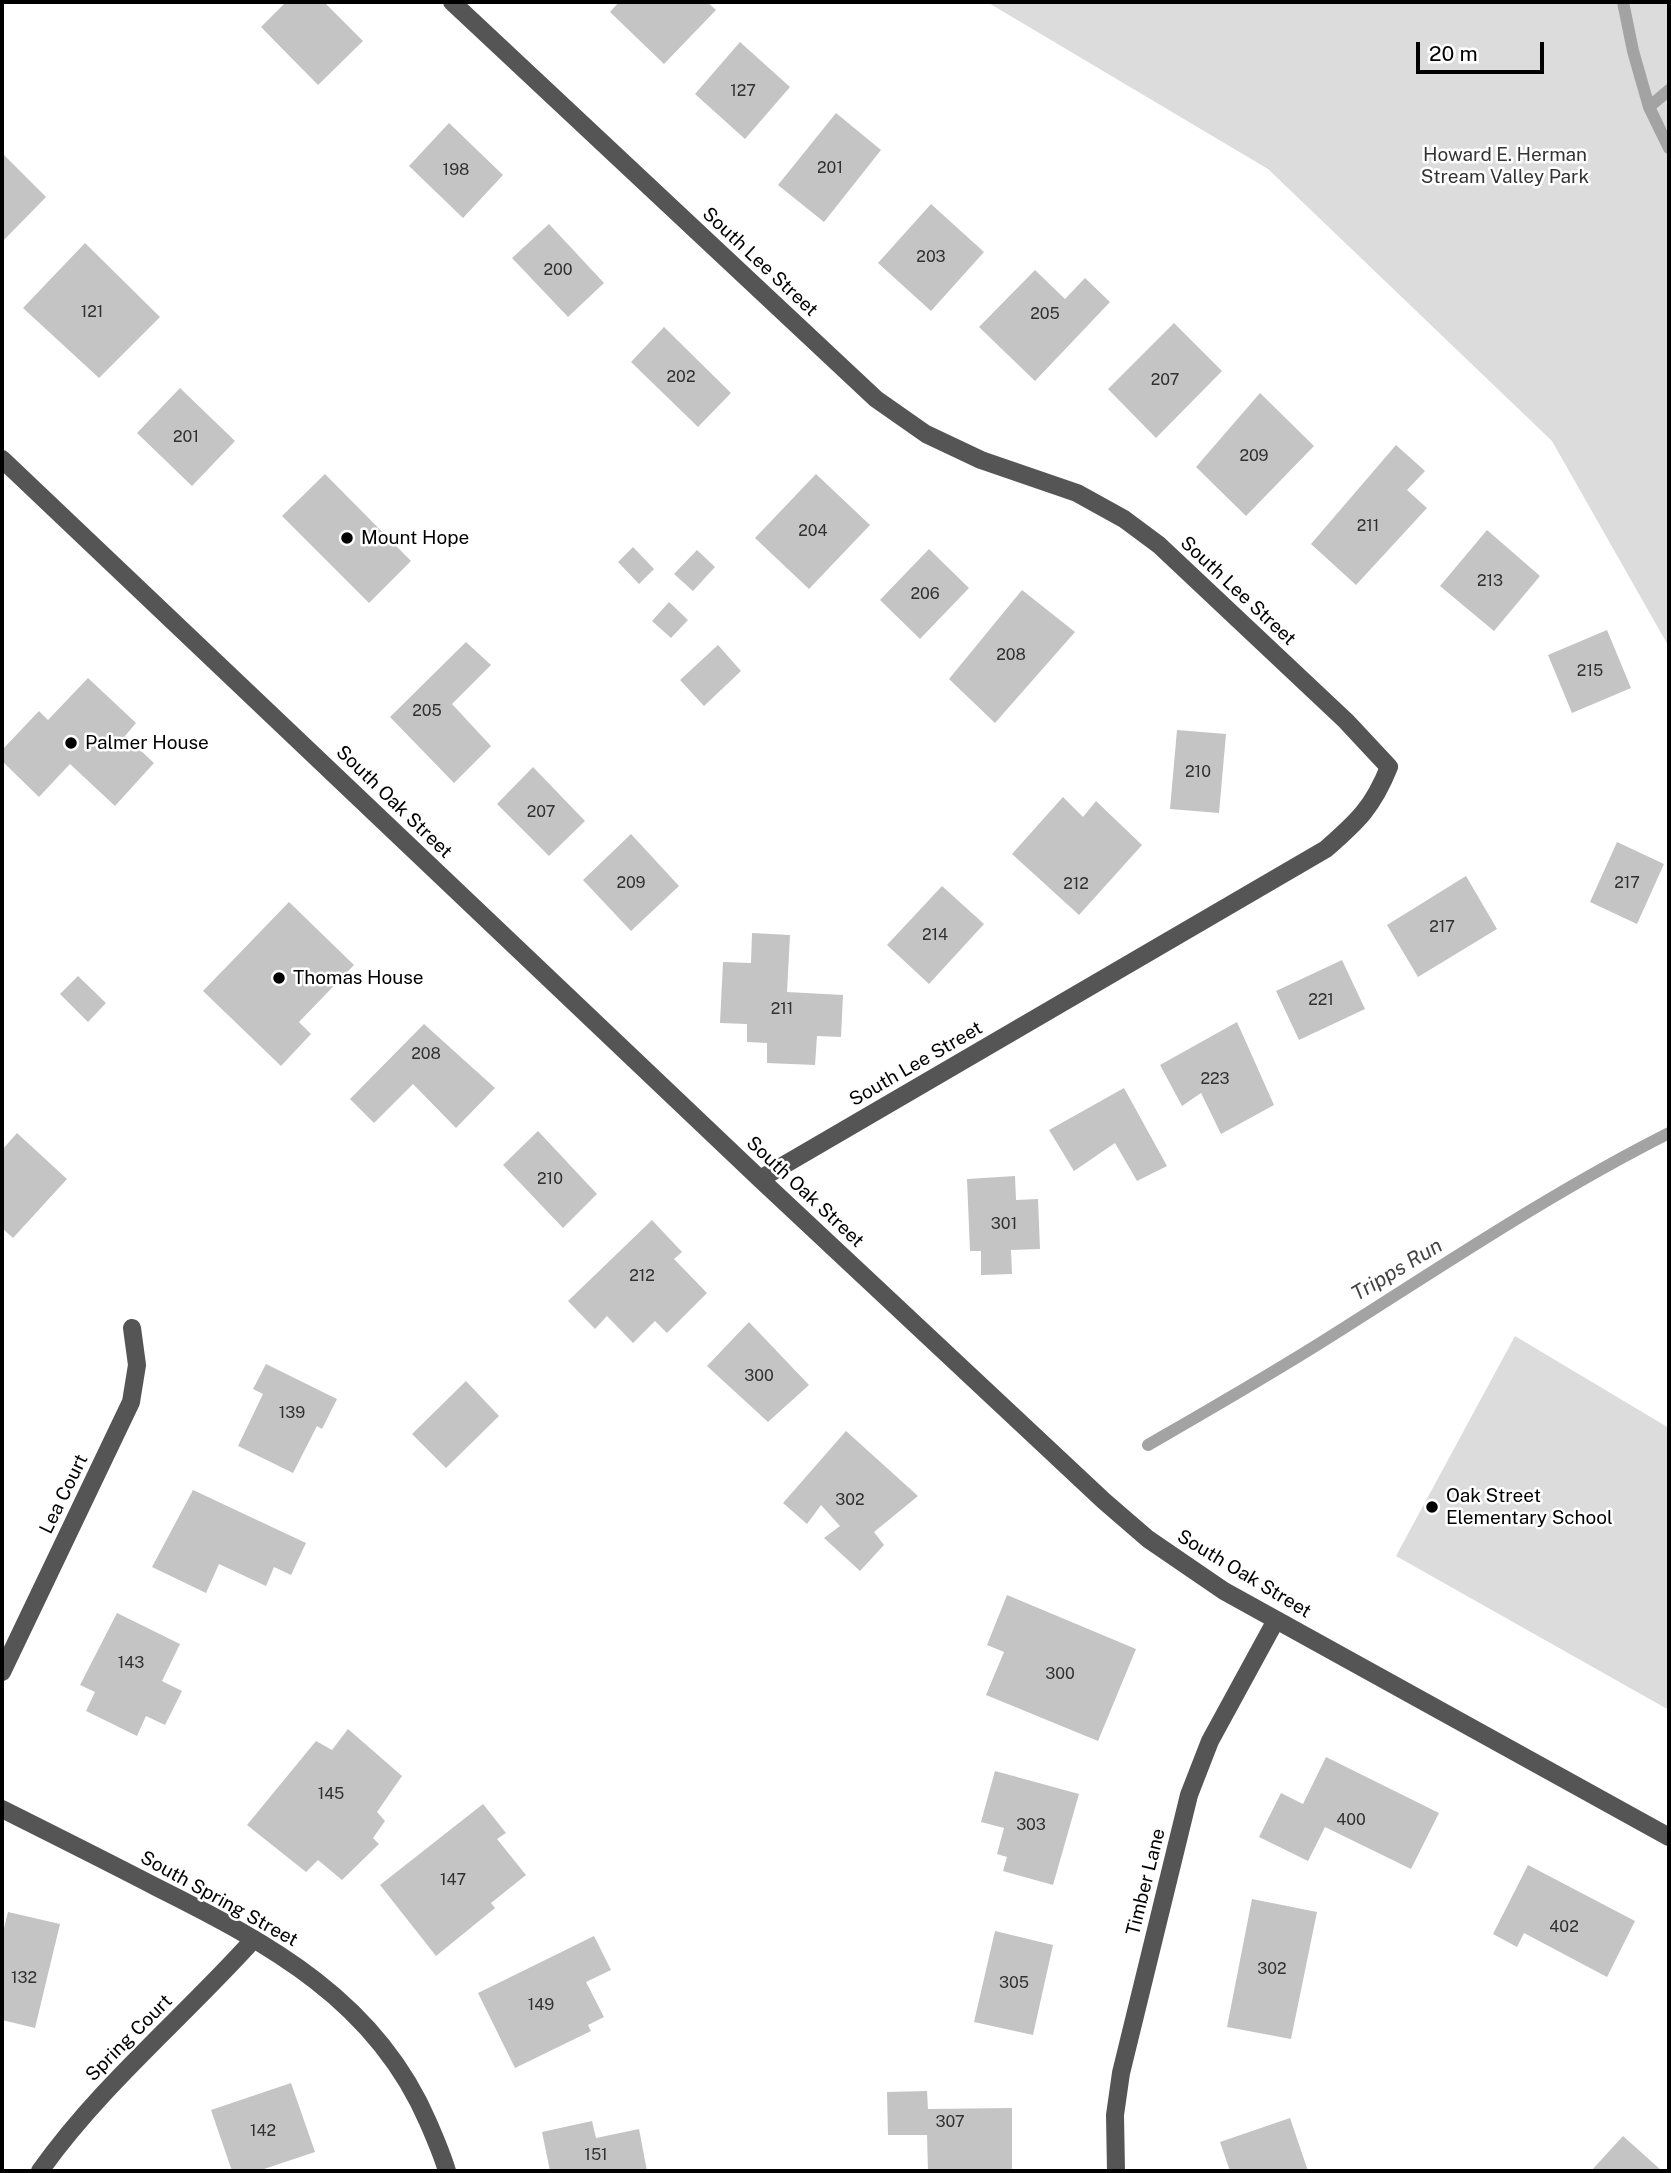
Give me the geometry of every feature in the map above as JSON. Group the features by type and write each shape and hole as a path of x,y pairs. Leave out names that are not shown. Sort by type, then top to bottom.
{"street":[{"name":"South Lee Street","path":"452,2 876,399 926,434 981,460 1077,493 1124,519 1159,545 1346,722 1389,767 1377,795 1357,822 1326,849 760,1179"},
{"name":"South Oak Street","path":"2,459 760,1179 1104,1501 1172,1557 1224,1591 1669,1837"},
{"name":"Lea Court","path":"2,1672 131,1402 137,1365 132,1328"},
{"name":"Timber Lane","path":"1116,2171 1115,2115 1121,2073 1189,1795 1210,1741 1276,1620"},
{"name":"South Spring Street","path":"2,1809 254,1939 304,1970 332,1993 380,2041 416,2093 447,2171"},
{"name":"Spring Court","path":"40,2171 89,2108 254,1939"}],"green space":[{"name":"Howard E. Herman Stream Valley Park","path":"987,2 1669,2 1669,647 1552,441 1268,169"},
{"path":"1515,1336 1669,1428 1669,1710 1396,1556"}],"building":[{"path":"286,2 324,2 363,41 318,85 261,27"},
{"path":"619,2 707,2 716,10 664,64 610,12"},
{"path":"740,42 790,87 745,139 695,94"},
{"path":"836,113 881,150 824,222 778,185"},
{"path":"449,123 503,175 463,218 409,166"},
{"path":"2,153 46,197 2,242"},
{"path":"931,204 984,252 931,311 878,263"},
{"path":"549,224 604,283 568,317 512,258"},
{"path":"85,243 160,317 99,378 23,308"},
{"path":"1035,270 1065,299 1085,278 1110,302 1035,381 979,327"},
{"path":"1174,323 1222,371 1156,438 1108,389"},
{"path":"664,327 731,393 698,427 631,362"},
{"path":"180,388 235,441 192,486 137,433"},
{"path":"1260,393 1314,446 1246,516 1196,467"},
{"path":"1396,445 1425,471 1407,490 1427,508 1356,585 1311,544"},
{"name":"Mount Hope","path":"325,474 411,561 369,603 282,516"},
{"path":"816,474 870,525 809,589 755,538"},
{"path":"1487,530 1540,576 1494,631 1440,586"},
{"path":"633,547 654,569 639,584 618,562"},
{"path":"929,549 969,588 920,639 880,600"},
{"path":"697,550 715,567 693,591 674,574"},
{"path":"1022,590 1075,632 995,723 949,679"},
{"path":"669,602 688,620 671,638 652,621"},
{"path":"1607,630 1631,688 1572,713 1548,655"},
{"path":"466,642 491,665 452,704 491,746 454,783 390,717"},
{"path":"718,645 741,671 704,706 680,680"},
{"name":"Palmer House","path":"88,678 136,723 125,736 154,763 115,806 70,764 39,797 2,761 2,750 39,711 48,720"},
{"path":"1177,730 1226,734 1219,813 1170,809"},
{"path":"533,767 585,821 549,856 497,804"},
{"path":"1063,797 1083,817 1096,801 1142,845 1079,915 1012,854"},
{"path":"631,834 679,886 631,931 583,880"},
{"path":"1617,842 1664,864 1637,924 1590,902"},
{"path":"1466,876 1497,929 1418,977 1387,925"},
{"path":"942,886 984,924 929,984 887,945"},
{"name":"Thomas House","path":"289,902 354,965 299,1022 311,1034 281,1066 203,991"},
{"path":"752,933 790,935 787,992 843,995 841,1037 817,1036 815,1065 767,1063 767,1043 747,1042 747,1024 720,1023 723,962 751,963"},
{"path":"1342,960 1365,1009 1299,1040 1276,991"},
{"path":"78,976 106,1003 88,1022 60,994"},
{"path":"1237,1022 1274,1105 1221,1134 1201,1093 1182,1106 1160,1065"},
{"path":"424,1024 495,1088 456,1128 413,1084 374,1123 350,1099"},
{"path":"1124,1088 1167,1166 1137,1181 1115,1143 1074,1171 1049,1130"},
{"path":"538,1131 597,1194 563,1228 503,1165"},
{"path":"17,1133 67,1179 13,1238 2,1228 2,1150"},
{"path":"1015,1176 1016,1200 1038,1199 1040,1249 1011,1250 1012,1274 981,1275 981,1251 970,1251 967,1179"},
{"path":"652,1220 682,1252 674,1259 707,1293 667,1333 655,1321 633,1343 607,1316 595,1329 568,1301"},
{"path":"749,1322 809,1385 768,1422 707,1366"},
{"path":"266,1364 337,1399 322,1429 317,1426 293,1473 238,1446 263,1394 253,1389"},
{"path":"466,1381 499,1416 446,1468 412,1434"},
{"path":"846,1431 918,1496 874,1532 884,1545 860,1571 824,1538 840,1526 821,1505 807,1524 783,1503"},
{"path":"193,1490 306,1543 291,1575 274,1567 266,1586 219,1564 206,1593 152,1567"},
{"path":"1007,1595 1136,1649 1098,1741 986,1695 1004,1652 987,1645"},
{"path":"117,1613 180,1644 162,1681 182,1691 165,1725 146,1716 137,1736 86,1711 95,1692 80,1685"},
{"path":"348,1729 402,1776 377,1812 385,1821 373,1838 379,1844 342,1880 318,1860 306,1872 247,1825 316,1741 332,1750"},
{"path":"1326,1757 1439,1813 1411,1869 1325,1827 1308,1861 1259,1837 1281,1793 1303,1804"},
{"path":"995,1771 1079,1794 1053,1885 1003,1871 1007,1857 997,1854 1004,1828 981,1822"},
{"path":"483,1804 506,1833 497,1839 526,1875 491,1903 495,1908 436,1956 380,1885"},
{"path":"1528,1865 1635,1921 1607,1977 1524,1933 1517,1947 1493,1934"},
{"path":"1252,1899 1317,1912 1291,2039 1227,2027"},
{"path":"8,1912 60,1924 35,2028 2,2020 2,1936"},
{"path":"995,1931 1053,1945 1033,2035 974,2022"},
{"path":"594,1936 611,1970 586,1982 604,2017 588,2025 591,2031 515,2068 478,1993"},
{"path":"291,2083 315,2152 258,2171 232,2171 211,2110"},
{"path":"927,2091 928,2109 1012,2108 1012,2171 928,2171 927,2135 888,2135 887,2092"},
{"path":"1290,2118 1308,2171 1230,2171 1220,2142"},
{"path":"592,2121 596,2138 639,2129 647,2171 550,2171 542,2132"},
{"path":"1623,2136 1662,2171 1591,2171"}],"waterway":[{"path":"1623,2 1649,107 1669,148"},
{"path":"1649,107 1669,90"},
{"name":"Tripps Run","path":"1148,1445 1290,1362 1542,1204 1669,1133"}],"place":[{"name":"Mount Hope","path":"347,538"},
{"name":"Palmer House","path":"71,743"},
{"name":"Thomas House","path":"279,978"},
{"name":"Oak Street Elementary School","path":"1432,1507"}]}
